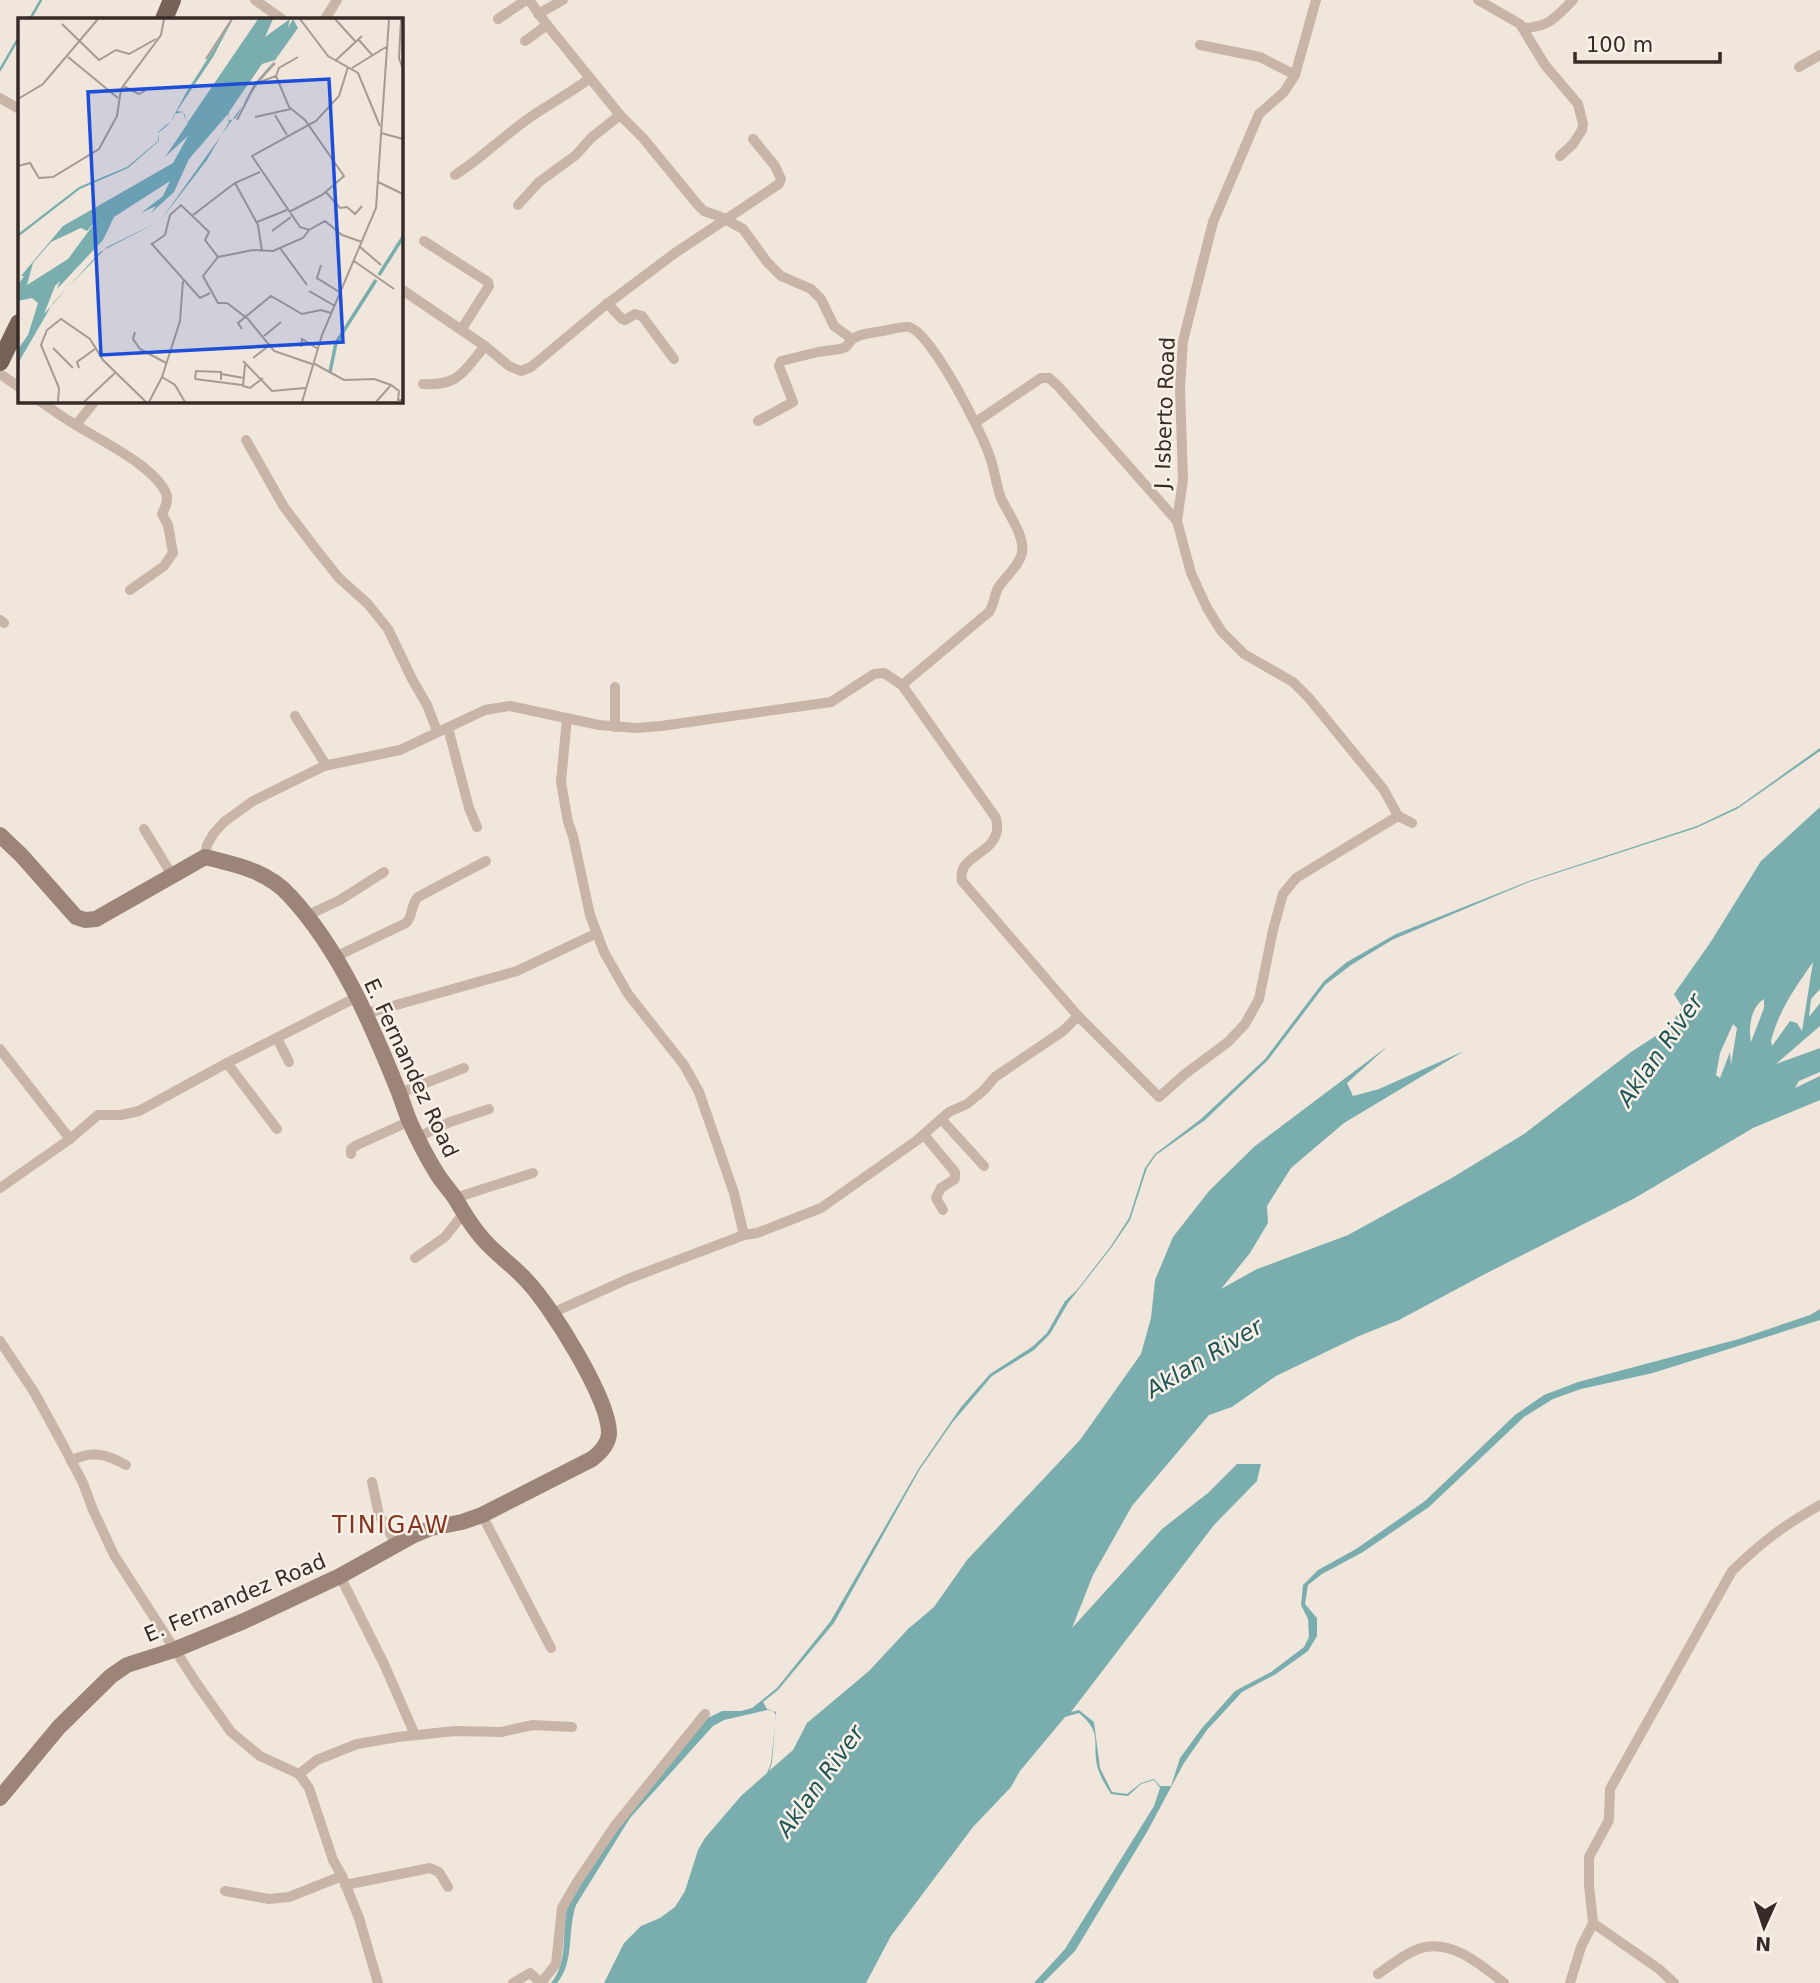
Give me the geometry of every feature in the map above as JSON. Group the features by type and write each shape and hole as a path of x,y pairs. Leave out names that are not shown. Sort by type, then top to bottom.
{"main road":[{"path":"164,18 172,0"},
{"path":"2,351 18,325"}],"street":[{"path":"255,0 281,18"},
{"path":"326,18 337,0"},
{"path":"498,19 527,0 620,115 643,138 704,211 727,219 743,229 767,262 781,276 811,289 821,299 834,326 852,339"},
{"path":"538,14 563,0"},
{"name":"J. Isberto Road","path":"1177,521 1182,480 1180,388 1183,341 1213,222 1259,114 1283,92 1296,75 1316,0"},
{"path":"1478,0 1523,28 1545,65 1578,104 1582,130 1573,144 1560,156"},
{"path":"1523,28 1540,27 1552,22 1573,0"},
{"path":"525,41 547,25"},
{"path":"1200,45 1260,57 1296,75"},
{"path":"1799,67 1820,55"},
{"path":"455,174 477,162 524,122 590,78"},
{"path":"0,98 18,108"},
{"path":"518,205 539,182 576,155 620,115"},
{"path":"402,290 485,346 509,366 521,370 531,368 607,303 675,253 779,184 781,179 775,166 753,139"},
{"path":"424,241 488,282 461,330"},
{"path":"607,303 622,319 635,314 642,316 674,359"},
{"path":"758,421 793,402 779,366 781,361 840,349 860,335 902,328 914,330 925,340 976,422 990,457 1001,497 1022,542 1022,553 996,592 989,612 902,685"},
{"path":"423,384 443,385 458,377 485,346"},
{"path":"0,374 18,386"},
{"path":"976,422 1041,378 1048,378 1058,386 1177,521 1191,573 1207,608 1222,632 1244,654 1293,682 1309,698 1384,790 1398,816 1412,823"},
{"path":"42,402 127,455 156,479 167,495 162,514 172,539 170,560 130,590"},
{"path":"76,425 94,402"},
{"path":"246,440 284,507 339,578 368,604 388,629 412,679 443,729 477,828"},
{"path":"0,835 76,917 96,919 205,857 207,845 224,822 253,801 326,765 400,750 478,712 510,706 579,722 615,727 661,726 831,702 874,674 884,673 902,685 996,818 997,833 991,843 964,864 962,881 1078,1016 1159,1097 1228,1042 1245,1024 1259,999 1283,894 1296,878 1398,816"},
{"path":"615,687 615,727"},
{"path":"295,716 326,765"},
{"path":"567,718 561,782 590,915 604,952 628,994 684,1065 699,1092 734,1193 744,1235"},
{"path":"144,829 172,874"},
{"name":"E. Fernandez Road","path":"0,1798 5,1780 111,1676 127,1665 174,1650 244,1621 340,1576 431,1528 482,1515 592,1459 602,1451 609,1436 605,1411 552,1313 527,1280 487,1245 437,1174 335,957 306,916 277,882 251,870 205,857"},
{"path":"335,957 406,923 411,918 413,905 418,897 486,861"},
{"path":"306,916 340,900 384,872"},
{"path":"364,1014 517,971 597,933"},
{"path":"0,1188 70,1139 98,1115 121,1115 139,1111 226,1063 355,998"},
{"path":"552,1313 628,1279 821,1208 924,1135 949,1112 967,1104 995,1077 1063,1031 1078,1016"},
{"path":"277,1038 289,1062"},
{"path":"0,1049 70,1139"},
{"path":"226,1063 276,1129"},
{"path":"400,1093 464,1068"},
{"path":"418,1137 450,1122 489,1109"},
{"path":"942,1120 984,1167"},
{"path":"351,1154 351,1149 356,1144 410,1121"},
{"path":"924,1135 955,1172 955,1179 941,1188 936,1198 943,1210"},
{"path":"455,1198 533,1173"},
{"path":"415,1258 445,1237 463,1214"},
{"path":"0,1341 34,1391 71,1461 114,1555 174,1650 231,1732 260,1756 299,1774 309,1788 333,1860 359,1918 378,1983"},
{"path":"71,1461 92,1454 104,1454 126,1465"},
{"path":"372,1482 379,1516 397,1545"},
{"path":"1570,1983 1581,1947 1593,1923 1589,1885 1590,1857 1609,1820 1611,1789 1732,1571 1756,1546 1783,1525 1820,1505"},
{"path":"482,1515 551,1648"},
{"path":"340,1576 384,1664 415,1735"},
{"path":"513,1983 530,1973 541,1983 556,1964 562,1908 576,1882 614,1827 705,1714"},
{"path":"299,1774 317,1760 357,1744 455,1731 501,1732 533,1725 572,1727"},
{"path":"225,1891 269,1899 289,1897 344,1880 430,1867 439,1871 448,1887"},
{"path":"1593,1923 1659,1969 1674,1983"},
{"path":"1378,1974 1415,1950 1432,1945 1459,1952 1504,1983"}],"water":[{"path":"1820,748 1820,751 1737,809 1696,828 1529,882 1441,919 1392,940 1351,965 1325,985 1268,1060 1205,1120 1156,1155 1147,1168 1130,1220 1111,1248 1068,1303 1050,1334 1034,1350 992,1376 952,1423 920,1469 834,1623 778,1690 763,1702 767,1709 773,1711 724,1720 713,1726 630,1818 576,1905 569,1956 563,1975 557,1983 551,1983 561,1963 565,1918 571,1896 637,1804 704,1720 722,1711 752,1708 777,1688 830,1622 919,1468 961,1407 990,1374 1032,1347 1047,1333 1065,1301 1077,1290 1111,1246 1129,1218 1145,1168 1155,1154 1201,1119 1265,1059 1324,981 1347,962 1396,934 1529,881 1697,826 1739,806"},
{"name":"Aklan River","path":"1820,807 1820,989 1811,999 1809,1017 1820,1003 1820,1026 1776,1064 1820,1048 1820,1072 1799,1081 1795,1088 1820,1076 1820,1100 1753,1128 1635,1198 1399,1320 1276,1376 1232,1407 1209,1415 1132,1506 1093,1575 1072,1628 1162,1529 1208,1493 1237,1464 1261,1464 1257,1481 1214,1525 1071,1712 1079,1710 1094,1722 1100,1768 1112,1792 1127,1794 1141,1783 1154,1779 1160,1786 1171,1786 1180,1758 1235,1691 1271,1672 1304,1647 1309,1637 1308,1619 1301,1605 1303,1585 1318,1570 1356,1549 1425,1501 1515,1415 1544,1395 1578,1382 1739,1339 1810,1315 1820,1309 1820,1320 1653,1373 1581,1389 1553,1399 1524,1417 1429,1507 1308,1585 1305,1604 1317,1618 1317,1636 1308,1651 1276,1674 1242,1692 1207,1730 1184,1763 1147,1832 1075,1951 1043,1983 1034,1983 1065,1949 1154,1806 1160,1788 1154,1780 1141,1784 1128,1796 1111,1794 1098,1769 1092,1727 1079,1713 1065,1717 1020,1771 1011,1787 973,1827 891,1936 866,1983 604,1983 624,1943 641,1926 660,1918 675,1907 685,1891 698,1850 705,1838 741,1796 767,1773 771,1763 775,1724 772,1763 769,1771 793,1750 807,1723 869,1671 908,1629 934,1607 967,1560 1080,1440 1141,1354 1151,1318 1155,1280 1173,1237 1209,1191 1255,1146 1388,1046 1347,1083 1353,1096 1379,1089 1464,1051 1344,1123 1291,1168 1267,1206 1268,1223 1250,1253 1221,1289 1257,1269 1348,1235 1450,1179 1524,1134 1631,1052 1668,1028 1682,1007 1674,994 1710,943 1761,861","holes":["1813,962 1802,1031 1797,1023 1790,1021 1772,1046 1774,1030 1783,1009","1764,999 1764,1008 1751,1042 1752,1018","1733,1024 1737,1028 1731,1065 1730,1052 1720,1078 1716,1075 1720,1053"]}],"waterway":[{"path":"31,18 41,0"},
{"path":"0,70 18,39"}],"district":[{"name":"TINIGAW","path":"391,1525"}]}
